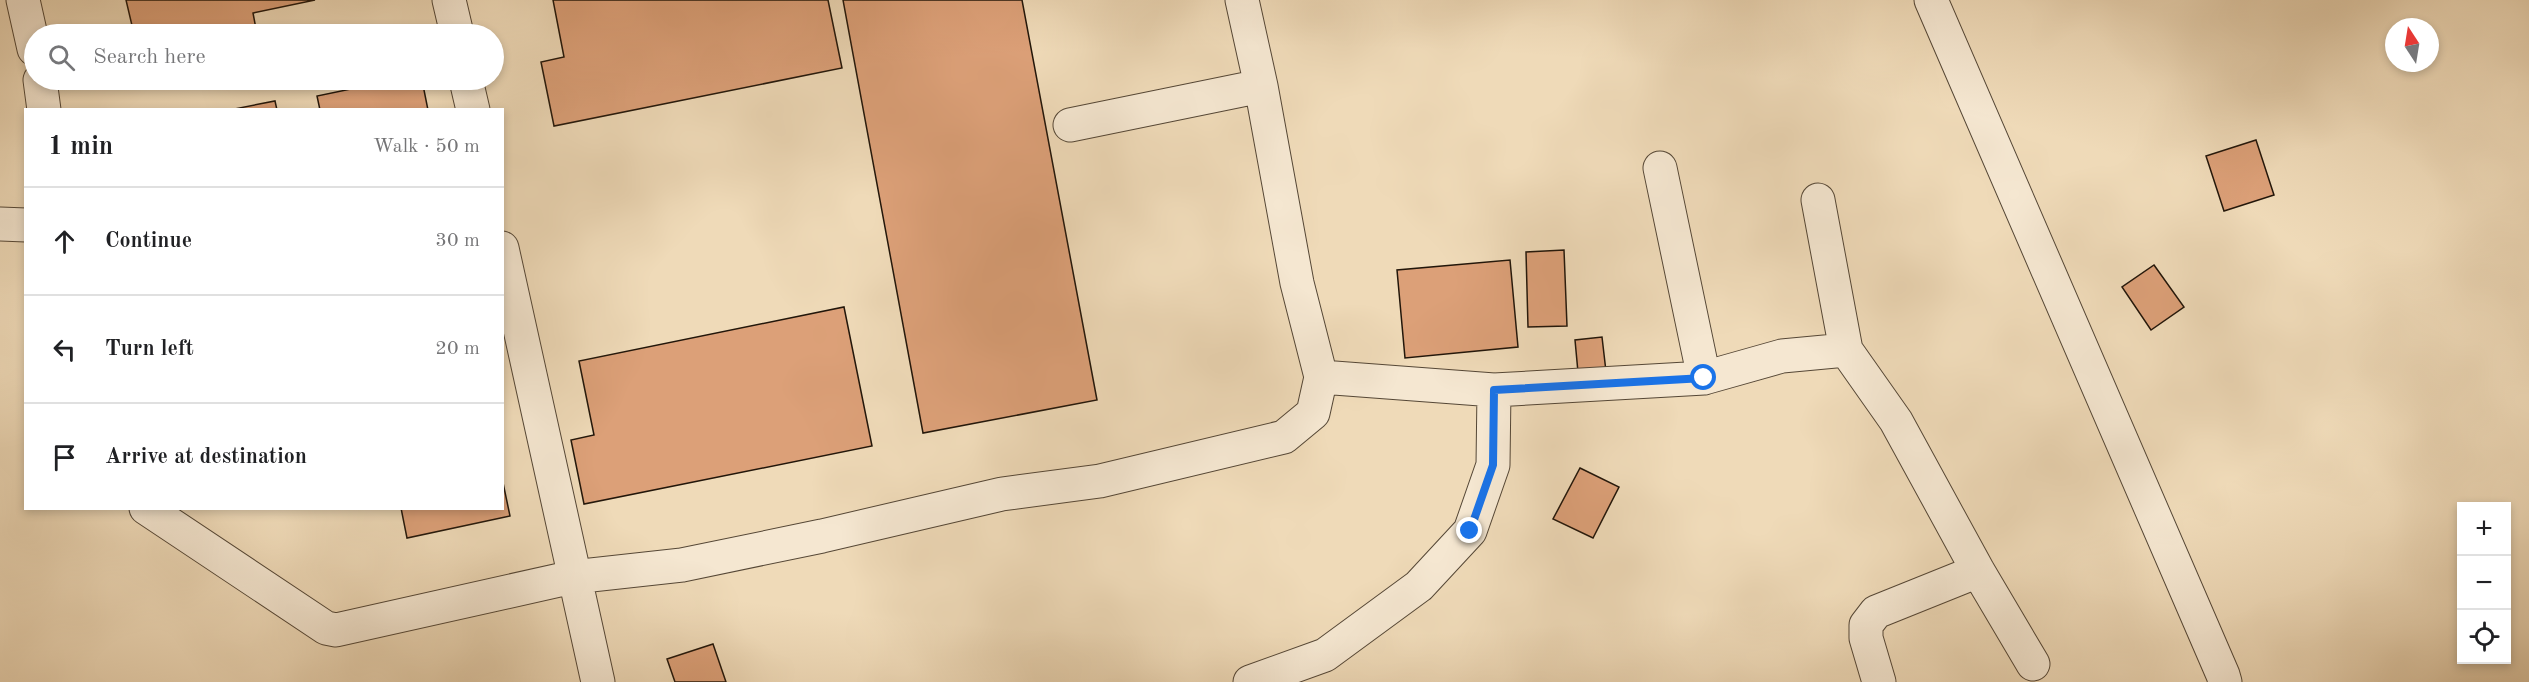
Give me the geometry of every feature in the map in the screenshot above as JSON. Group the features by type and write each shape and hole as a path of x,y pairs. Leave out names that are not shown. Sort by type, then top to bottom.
{"street":[{"path":"23,0 28,24"},
{"path":"449,0 455,24"},
{"path":"149,510 326,628 336,630 573,577 682,565 1002,494 1100,481 1284,436 1313,413 1321,378 1298,283 1261,86 1242,0"},
{"path":"1931,0 2225,682"},
{"path":"1070,124 1261,86"},
{"path":"41,90 44,108"},
{"path":"468,90 473,108"},
{"path":"1660,168 1704,378"},
{"path":"1818,200 1846,350 1896,421 1978,571 2033,664"},
{"path":"0,224 24,225"},
{"path":"504,257 598,682"},
{"path":"1321,378 1494,390 1704,378 1782,356 1846,350"},
{"path":"1250,682 1325,655 1419,586 1470,531 1493,465 1494,390"},
{"path":"1879,682 1866,638 1866,626 1876,612 1978,571"}],"building":[{"path":"126,0 315,0 253,13 255,24 132,24"},
{"path":"553,0 828,0 842,68 554,126 541,62 564,57"},
{"path":"843,0 1022,0 1097,400 923,433"},
{"path":"346,90 424,90 428,108 320,108 317,96"},
{"path":"275,101 277,108 239,108"},
{"path":"2256,140 2274,195 2224,211 2206,156"},
{"path":"1564,250 1567,326 1528,327 1526,252"},
{"path":"1510,260 1518,347 1405,358 1397,270"},
{"path":"2154,265 2184,307 2151,330 2122,287"},
{"path":"844,307 872,446 584,504 571,440 594,435 579,361"},
{"path":"1602,337 1607,380 1579,383 1575,340"},
{"path":"1580,468 1619,487 1593,538 1553,519"},
{"path":"504,488 510,516 407,538 401,510 504,510"},
{"path":"713,644 726,682 675,682 667,659"}],"route":[{"path":"1470,531 1493,465 1494,390 1704,378"}]}
